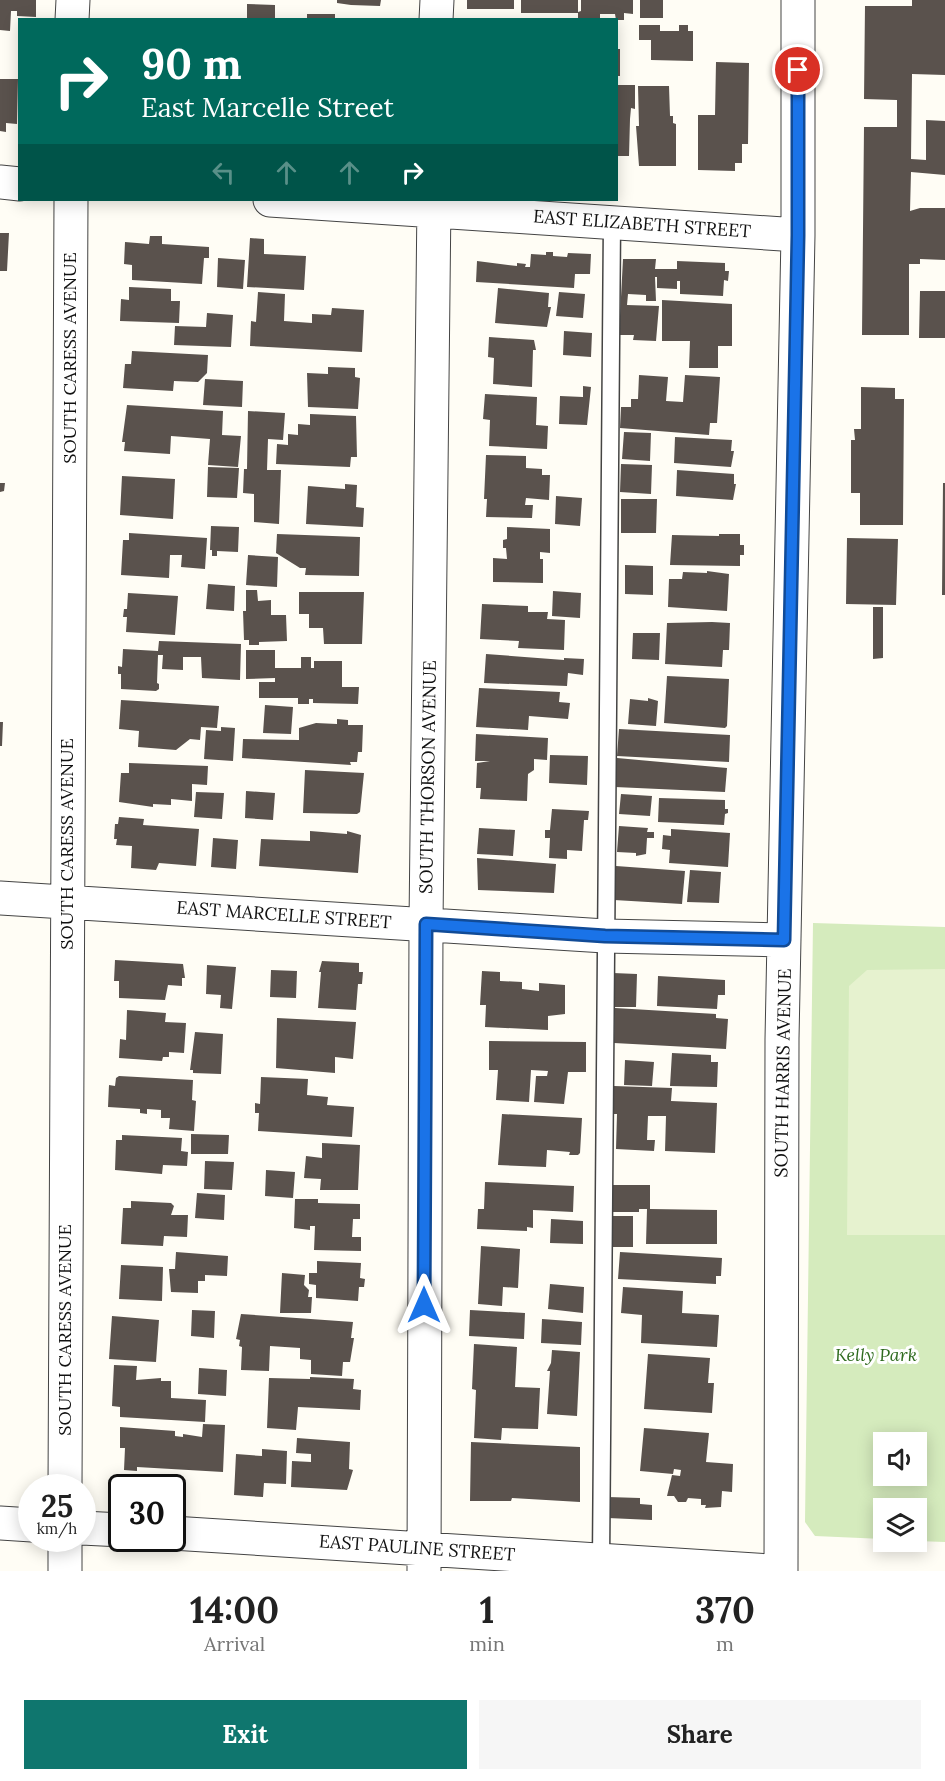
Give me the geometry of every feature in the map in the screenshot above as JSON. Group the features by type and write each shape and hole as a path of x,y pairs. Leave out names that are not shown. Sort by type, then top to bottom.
{"street":[{"path":"72,18 73,0"},
{"path":"436,0 436,18"},
{"name":"SOUTH HARRIS AVENUE","path":"781,1571 784,940 798,235 798,0"},
{"path":"0,182 18,183"},
{"name":"SOUTH CARESS AVENUE","path":"65,1474 71,201"},
{"name":"EAST ELIZABETH STREET","path":"303,201 434,205 612,222 798,235"},
{"name":"SOUTH THORSON AVENUE","path":"423,1559 426,924 434,205"},
{"name":"EAST MARCELLE STREET","path":"0,898 605,936 784,940"},
{"path":"0,1523 18,1524"},
{"name":"EAST PAULINE STREET","path":"186,1534 423,1559 601,1561 770,1571"},
{"path":"65,1552 65,1571"}],"lane":[{"path":"601,1561 612,222"}],"green space":[{"name":"Kelly Park","path":"813,923 945,927 945,1542 927,1541 927,1498 873,1498 873,1539 815,1536 805,1522"},
{"path":"945,969 945,1235 847,1235 849,986 867,970"}],"building":[{"path":"0,0 36,0 36,17 17,16 17,11 11,11 10,31 0,30"},
{"path":"337,0 381,0 380,6 351,5 337,3"},
{"path":"467,0 514,0 514,9 467,9"},
{"path":"521,0 578,0 578,12 581,11 581,0 633,0 633,14 624,13 624,20 618,20 615,14 600,14 600,18 578,18 578,13 521,13"},
{"path":"640,0 663,0 663,18 640,18"},
{"path":"912,0 945,0 945,75 912,74 911,159 926,160 926,120 945,121 945,175 911,172 910,211 920,208 945,208 945,260 920,259 920,264 909,264 909,335 862,335 864,127 897,127 897,100 864,99 865,6 912,6"},
{"path":"247,4 275,5 275,18 247,18"},
{"path":"307,14 335,14 335,18 307,18"},
{"path":"639,25 660,25 660,31 679,31 679,25 688,25 688,31 693,31 693,61 651,60 651,40 639,40"},
{"path":"618,49 620,49 620,76 618,76"},
{"path":"716,62 749,63 748,144 742,144 742,163 735,163 735,171 698,170 698,115 715,115"},
{"path":"0,79 18,79 17,124 6,123 6,132 0,131"},
{"path":"618,85 635,85 635,109 631,108 630,119 629,156 618,156"},
{"path":"638,86 669,86 670,116 673,116 673,123 676,124 676,166 639,166 636,126 639,126"},
{"path":"0,233 9,233 7,271 0,271"},
{"path":"150,236 162,236 162,244 209,247 209,258 204,258 202,284 132,280 132,265 124,264 125,242 149,244"},
{"path":"250,238 264,239 264,254 306,256 304,290 247,287"},
{"path":"546,252 553,252 553,256 567,257 568,253 591,254 590,274 575,274 574,288 476,282 477,261 517,266 517,263 526,264 525,267 530,267 531,254 546,255"},
{"path":"218,258 245,260 243,289 217,287"},
{"path":"623,259 656,259 655,269 677,269 677,261 725,263 725,271 729,271 728,281 724,280 723,296 680,294 680,281 677,281 677,289 657,288 657,277 655,277 656,301 646,301 646,295 628,294 627,305 659,306 656,341 633,340 634,335 619,335"},
{"path":"129,287 171,289 171,301 180,301 179,323 120,321 121,299 129,300"},
{"path":"498,288 549,293 548,307 551,307 547,327 495,323"},
{"path":"920,291 945,291 945,338 919,338"},
{"path":"258,292 285,294 284,321 312,323 312,314 331,315 332,308 364,310 362,352 250,346 251,321 256,322"},
{"path":"559,292 585,294 583,318 556,316"},
{"path":"662,300 732,304 732,346 718,346 718,368 689,368 690,341 662,341"},
{"path":"207,313 233,315 231,347 174,345 175,326 206,327"},
{"path":"564,331 592,333 591,357 563,355"},
{"path":"489,337 534,340 536,350 533,350 532,387 493,384 494,358 488,357"},
{"path":"132,351 208,355 207,373 198,382 174,381 173,391 123,388 125,364 131,364"},
{"path":"328,367 355,368 355,377 360,378 358,409 308,407 307,373 328,374"},
{"path":"639,375 668,377 666,401 683,402 685,375 720,377 717,423 710,423 709,435 620,428 621,407 631,407 631,399 638,399"},
{"path":"205,379 243,381 242,407 203,405"},
{"path":"583,386 591,387 587,425 559,424 560,396 583,397"},
{"path":"861,387 895,388 895,399 904,399 903,525 860,525 860,493 851,493 851,440 855,440 854,429 861,429"},
{"path":"485,394 537,397 536,425 548,426 547,449 489,446 490,420 483,419"},
{"path":"127,405 223,411 222,435 241,436 238,467 208,465 210,439 171,436 170,454 124,451 125,442 122,442"},
{"path":"248,411 285,413 283,440 268,439 267,470 281,470 279,524 254,522 254,494 243,493 244,469 247,469"},
{"path":"310,414 356,416 357,457 351,457 350,467 276,464 277,444 288,445 288,434 298,435 298,424 310,425"},
{"path":"624,432 651,433 650,461 622,459"},
{"path":"675,437 732,440 731,451 734,451 731,467 674,463"},
{"path":"486,455 526,456 526,468 542,469 542,475 550,475 549,500 526,498 525,505 533,505 532,518 486,517 487,499 484,499"},
{"path":"621,464 652,465 651,494 620,492"},
{"path":"208,467 239,468 237,498 207,497"},
{"path":"677,470 734,474 734,484 736,484 733,500 676,496"},
{"path":"122,476 175,479 173,519 120,515"},
{"path":"0,483 5,483 4,491 0,492"},
{"path":"943,483 945,483 945,595 942,595"},
{"path":"345,484 357,485 356,507 364,508 363,527 306,524 308,486 345,489"},
{"path":"556,496 582,498 580,526 555,524"},
{"path":"621,499 657,499 656,533 621,533"},
{"path":"211,526 239,527 238,552 217,551 217,556 212,556"},
{"path":"507,527 550,529 550,553 540,552 540,559 543,559 543,583 493,582 493,558 507,559 503,540 507,539"},
{"path":"129,533 207,538 205,569 181,567 182,555 170,555 169,578 121,575 123,540 129,540"},
{"path":"277,534 360,537 359,576 305,575 306,568 300,568 276,553"},
{"path":"719,534 740,534 740,545 744,545 744,555 740,555 740,566 670,565 672,535 719,536"},
{"path":"847,538 898,539 896,605 846,604"},
{"path":"248,555 278,557 277,587 246,585"},
{"path":"625,565 653,566 653,595 625,594"},
{"path":"707,571 729,574 727,611 668,607 669,579 682,579 683,572 707,573"},
{"path":"208,584 235,586 234,611 206,609"},
{"path":"246,590 257,590 258,601 271,600 271,615 286,615 287,641 259,642 259,645 249,645 249,640 244,640 243,611 246,611"},
{"path":"553,591 581,593 580,618 552,616"},
{"path":"299,592 364,592 362,644 324,644 323,628 309,628 309,614 299,614"},
{"path":"128,593 178,596 175,635 126,632 127,617 123,617 124,609 127,609"},
{"path":"482,604 528,606 528,612 548,612 547,619 565,620 564,650 518,648 519,641 480,639"},
{"path":"873,607 883,607 883,658 873,659"},
{"path":"667,623 730,623 729,650 723,650 722,667 665,664"},
{"path":"633,633 660,633 659,660 632,659"},
{"path":"159,641 241,644 240,680 202,678 201,657 183,657 183,670 162,669 163,655 158,655 157,683 159,689 156,691 121,689 121,674 118,674 118,666 122,667 123,649 158,651"},
{"path":"246,650 275,650 275,668 301,668 301,657 311,657 311,668 314,668 314,661 342,661 342,687 359,687 358,704 313,703 313,699 309,699 309,704 298,704 298,698 259,698 259,682 275,682 275,678 246,679"},
{"path":"486,654 564,660 564,658 584,659 583,675 568,673 567,686 484,683"},
{"path":"667,676 729,679 727,726 725,728 664,723"},
{"path":"479,688 560,692 559,702 570,703 568,719 529,716 528,730 476,727"},
{"path":"648,698 658,701 656,726 628,724 630,699 648,701"},
{"path":"121,700 219,706 217,728 201,727 200,740 190,739 176,750 138,747 139,731 119,729"},
{"path":"265,705 293,707 291,734 263,733"},
{"path":"337,719 348,720 348,725 363,725 362,752 358,752 357,762 350,762 351,765 242,758 243,739 299,740 299,728 316,723 337,724"},
{"path":"0,722 3,722 2,746 0,746"},
{"path":"221,727 235,728 233,761 204,759 206,730 221,731"},
{"path":"619,729 730,735 729,762 617,756"},
{"path":"476,734 548,738 547,760 534,759 534,770 528,774 527,801 480,799 481,788 476,788 477,763 490,761 475,761"},
{"path":"550,755 588,756 587,785 549,783"},
{"path":"617,758 727,768 725,792 615,787"},
{"path":"129,763 208,766 207,785 192,784 192,801 171,799 171,805 153,804 153,807 119,802 121,773 129,773"},
{"path":"305,770 364,773 360,812 357,814 303,813"},
{"path":"246,791 275,793 273,820 245,818"},
{"path":"196,792 224,793 222,819 194,817"},
{"path":"621,794 652,796 650,816 619,814"},
{"path":"659,798 725,800 725,809 728,809 728,813 725,814 724,825 658,822"},
{"path":"552,809 589,811 588,820 584,820 582,851 567,850 567,859 549,858 550,838 545,838 545,830 550,830"},
{"path":"119,817 144,819 143,825 199,829 196,866 159,863 156,870 131,868 132,846 116,845 117,839 114,839 115,824 118,824"},
{"path":"619,826 648,828 647,832 654,832 654,838 647,838 646,854 636,856 636,853 617,852"},
{"path":"479,828 515,830 513,856 477,854"},
{"path":"671,829 730,833 728,867 669,863 670,850 662,849 663,835 671,836"},
{"path":"310,831 347,834 347,831 361,835 358,873 259,866 261,839 310,841"},
{"path":"213,838 238,840 236,869 211,867"},
{"path":"477,858 556,864 554,893 478,890"},
{"path":"616,866 685,871 682,904 614,900"},
{"path":"690,870 721,872 719,903 687,902"},
{"path":"115,960 183,964 185,978 182,978 182,986 168,985 165,1000 119,998 119,981 114,981"},
{"path":"322,961 359,963 359,972 363,972 362,984 358,984 356,1010 318,1008 321,972 319,972"},
{"path":"207,965 236,967 232,1009 220,1008 221,995 206,994"},
{"path":"271,970 297,971 296,998 270,997"},
{"path":"482,971 500,972 500,981 522,982 522,989 539,991 539,983 565,985 565,1014 548,1016 548,1030 485,1027 486,1005 480,1005"},
{"path":"613,973 637,974 636,1007 612,1007"},
{"path":"658,976 725,980 725,995 718,995 717,1009 657,1006"},
{"path":"615,1008 716,1014 716,1018 728,1019 726,1049 614,1043"},
{"path":"127,1010 166,1013 165,1022 186,1023 184,1053 169,1052 169,1057 163,1057 162,1061 119,1058 120,1039 126,1040"},
{"path":"277,1018 356,1022 353,1059 335,1057 335,1073 276,1068"},
{"path":"195,1032 223,1034 221,1074 193,1073 193,1070 190,1070"},
{"path":"489,1041 586,1042 586,1072 568,1072 564,1104 534,1102 536,1076 547,1076 548,1071 531,1070 529,1102 496,1100 498,1070 489,1070"},
{"path":"672,1053 711,1055 711,1062 718,1062 717,1087 670,1086"},
{"path":"625,1060 654,1062 652,1086 624,1085"},
{"path":"119,1076 193,1080 192,1100 196,1101 194,1131 169,1129 170,1118 161,1118 161,1110 147,1109 147,1114 140,1113 140,1109 108,1107 109,1085 115,1086 116,1078"},
{"path":"261,1077 308,1079 307,1095 328,1097 327,1105 354,1107 352,1137 258,1131 259,1113 255,1113 255,1103 260,1104"},
{"path":"614,1086 672,1088 671,1101 717,1103 715,1153 665,1151 666,1116 648,1116 647,1140 655,1140 654,1151 616,1149 617,1114 613,1114"},
{"path":"502,1114 582,1118 580,1153 569,1155 570,1152 547,1150 546,1167 498,1165"},
{"path":"191,1134 229,1135 228,1154 191,1154"},
{"path":"122,1135 182,1138 181,1151 188,1152 187,1166 163,1165 162,1174 115,1170 116,1140 122,1140"},
{"path":"322,1143 360,1145 358,1190 320,1190 321,1179 304,1178 306,1156 322,1158"},
{"path":"205,1161 234,1162 232,1190 204,1189"},
{"path":"266,1170 295,1172 293,1198 265,1196"},
{"path":"485,1182 574,1186 573,1212 533,1210 533,1228 527,1227 527,1231 477,1229 478,1209 484,1209"},
{"path":"610,1185 650,1185 650,1209 717,1210 717,1244 646,1244 647,1209 639,1209 639,1212 610,1212"},
{"path":"197,1193 225,1195 224,1220 195,1218"},
{"path":"295,1199 318,1199 318,1203 360,1204 360,1219 353,1219 352,1237 361,1237 361,1251 314,1250 315,1226 310,1226 310,1230 294,1228"},
{"path":"131,1201 171,1203 174,1206 171,1215 188,1215 187,1237 164,1236 163,1246 121,1244 123,1208 131,1208"},
{"path":"612,1216 633,1216 633,1247 612,1247"},
{"path":"551,1219 583,1221 583,1244 550,1243"},
{"path":"481,1246 520,1249 518,1288 503,1287 502,1306 478,1304"},
{"path":"176,1252 228,1256 227,1276 205,1275 205,1281 198,1281 198,1293 171,1292 169,1269 175,1269"},
{"path":"620,1252 722,1258 721,1276 716,1276 716,1284 618,1279"},
{"path":"317,1261 361,1263 360,1278 365,1279 364,1287 359,1287 358,1301 316,1298 316,1285 309,1284 309,1273 317,1273"},
{"path":"121,1265 163,1267 162,1301 119,1299"},
{"path":"282,1273 305,1275 304,1285 309,1290 308,1297 312,1297 311,1313 280,1313"},
{"path":"550,1284 584,1287 583,1313 548,1309"},
{"path":"623,1287 683,1291 682,1313 719,1315 717,1347 641,1343 642,1315 621,1313"},
{"path":"192,1310 215,1311 214,1338 191,1336"},
{"path":"470,1310 525,1313 524,1339 469,1336"},
{"path":"241,1314 353,1322 351,1338 354,1338 350,1362 343,1362 342,1376 311,1374 311,1360 300,1359 300,1348 270,1346 269,1371 241,1370 242,1347 239,1346 240,1340 236,1339"},
{"path":"112,1316 159,1320 156,1362 109,1359"},
{"path":"542,1319 582,1322 581,1345 541,1343"},
{"path":"474,1344 517,1347 515,1387 540,1388 538,1429 502,1428 501,1440 474,1438 476,1390 472,1389"},
{"path":"552,1350 580,1352 577,1416 547,1414 550,1371 547,1371 551,1363"},
{"path":"648,1354 710,1358 708,1383 714,1383 712,1413 644,1409"},
{"path":"114,1365 137,1366 136,1380 161,1378 161,1381 171,1381 171,1398 206,1400 205,1422 120,1417 120,1407 112,1406"},
{"path":"199,1368 227,1370 226,1396 198,1394"},
{"path":"310,1377 354,1379 353,1389 361,1390 360,1410 298,1407 296,1430 267,1428 269,1378 310,1379"},
{"path":"203,1424 225,1425 223,1472 137,1467 137,1471 124,1470 125,1448 120,1448 120,1427 175,1431 175,1436 183,1437 183,1434 202,1437"},
{"path":"644,1428 709,1433 706,1462 733,1464 732,1492 722,1491 721,1507 705,1508 706,1505 701,1505 701,1499 688,1498 686,1502 678,1502 674,1496 667,1496 672,1475 680,1476 681,1470 674,1469 673,1474 640,1471"},
{"path":"297,1438 350,1442 349,1469 353,1470 347,1490 291,1487 292,1461 311,1462 311,1454 296,1453"},
{"path":"471,1442 580,1447 580,1502 512,1498 511,1501 470,1501"},
{"path":"262,1449 287,1451 286,1484 264,1483 263,1497 234,1495 236,1454 262,1456"},
{"path":"608,1497 640,1498 640,1504 652,1505 652,1520 608,1518"}],"route":[{"path":"424,1305 426,924 605,936 784,940 798,235 798,70"}]}
